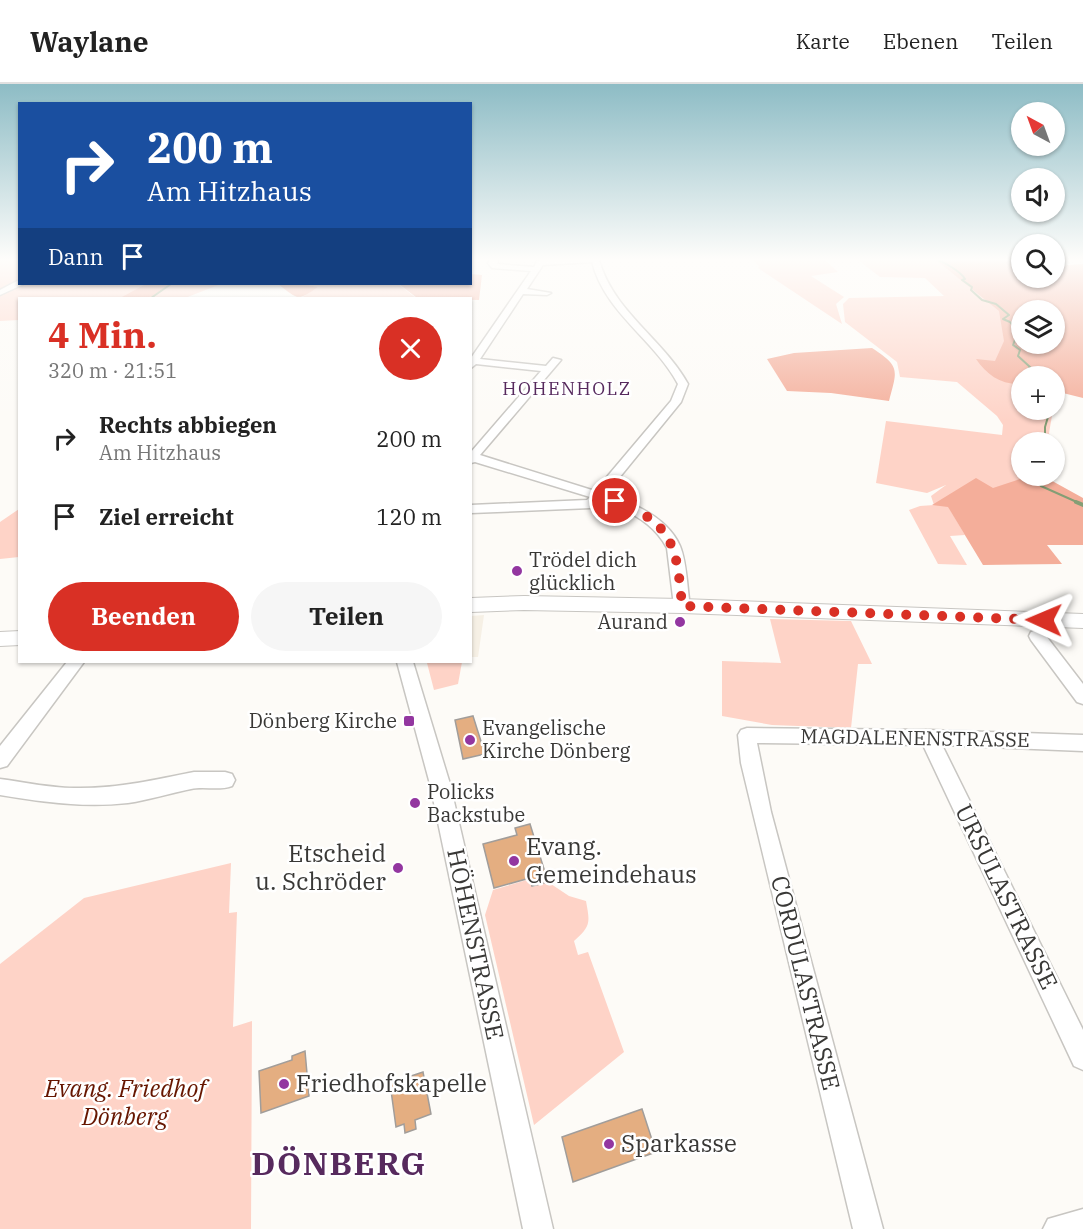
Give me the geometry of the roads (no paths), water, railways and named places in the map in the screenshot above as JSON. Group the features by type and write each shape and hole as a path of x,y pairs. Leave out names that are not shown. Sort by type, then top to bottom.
{"main road":[{"path":"472,605 540,603 682,606 1083,621"},
{"path":"0,639 18,638"}],"street":[{"path":"473,363 507,313"},
{"path":"472,509 594,500 676,402 683,384 661,353 627,313"},
{"path":"473,363 552,364 472,458 594,500 630,506 643,514 669,539 674,548 682,606"},
{"path":"1037,636 1083,697"},
{"path":"0,760 75,663"},
{"name":"HÖHENSTRASSE","path":"405,663 440,784 538,1229"},
{"name":"MAGDALENENSTRASSE","path":"747,735 929,737 1083,743"},
{"name":"CORDULASTRASSE","path":"747,735 750,763 761,812 868,1229"},
{"name":"URSULASTRASSE","path":"929,737 1083,1057"},
{"path":"0,788 98,797 131,794 194,780 225,780"},
{"path":"1058,1229 1083,1224"}],"waterway":[{"path":"1007,313 1009,315 1003,319 1010,322 1018,332 1013,345 1020,350 1018,356 1029,366"},
{"path":"1045,432 1047,420"},
{"path":"1041,486 1079,503"},
{"path":"1076,502 1083,505"}],"place":[{"name":"Trödel dich glücklich","path":"517,571"},
{"name":"Aurand","path":"680,622"},
{"name":"Dönberg Kirche","path":"409,721"},
{"name":"Evangelische Kirche Dönberg","path":"470,740"},
{"name":"Policks Backstube","path":"415,803"},
{"name":"Evang. Gemeindehaus","path":"514,861"},
{"name":"Etscheid u. Schröder","path":"398,868"},
{"name":"Friedhofskapelle","path":"284,1084"},
{"name":"Sparkasse","path":"609,1144"}],"district":[{"name":"HOHENHOLZ","path":"567,389"},
{"name":"DÖNBERG","path":"339,1164"}],"park label":[{"name":"Evang. Friedhof Dönberg","path":"125,1103"}]}
